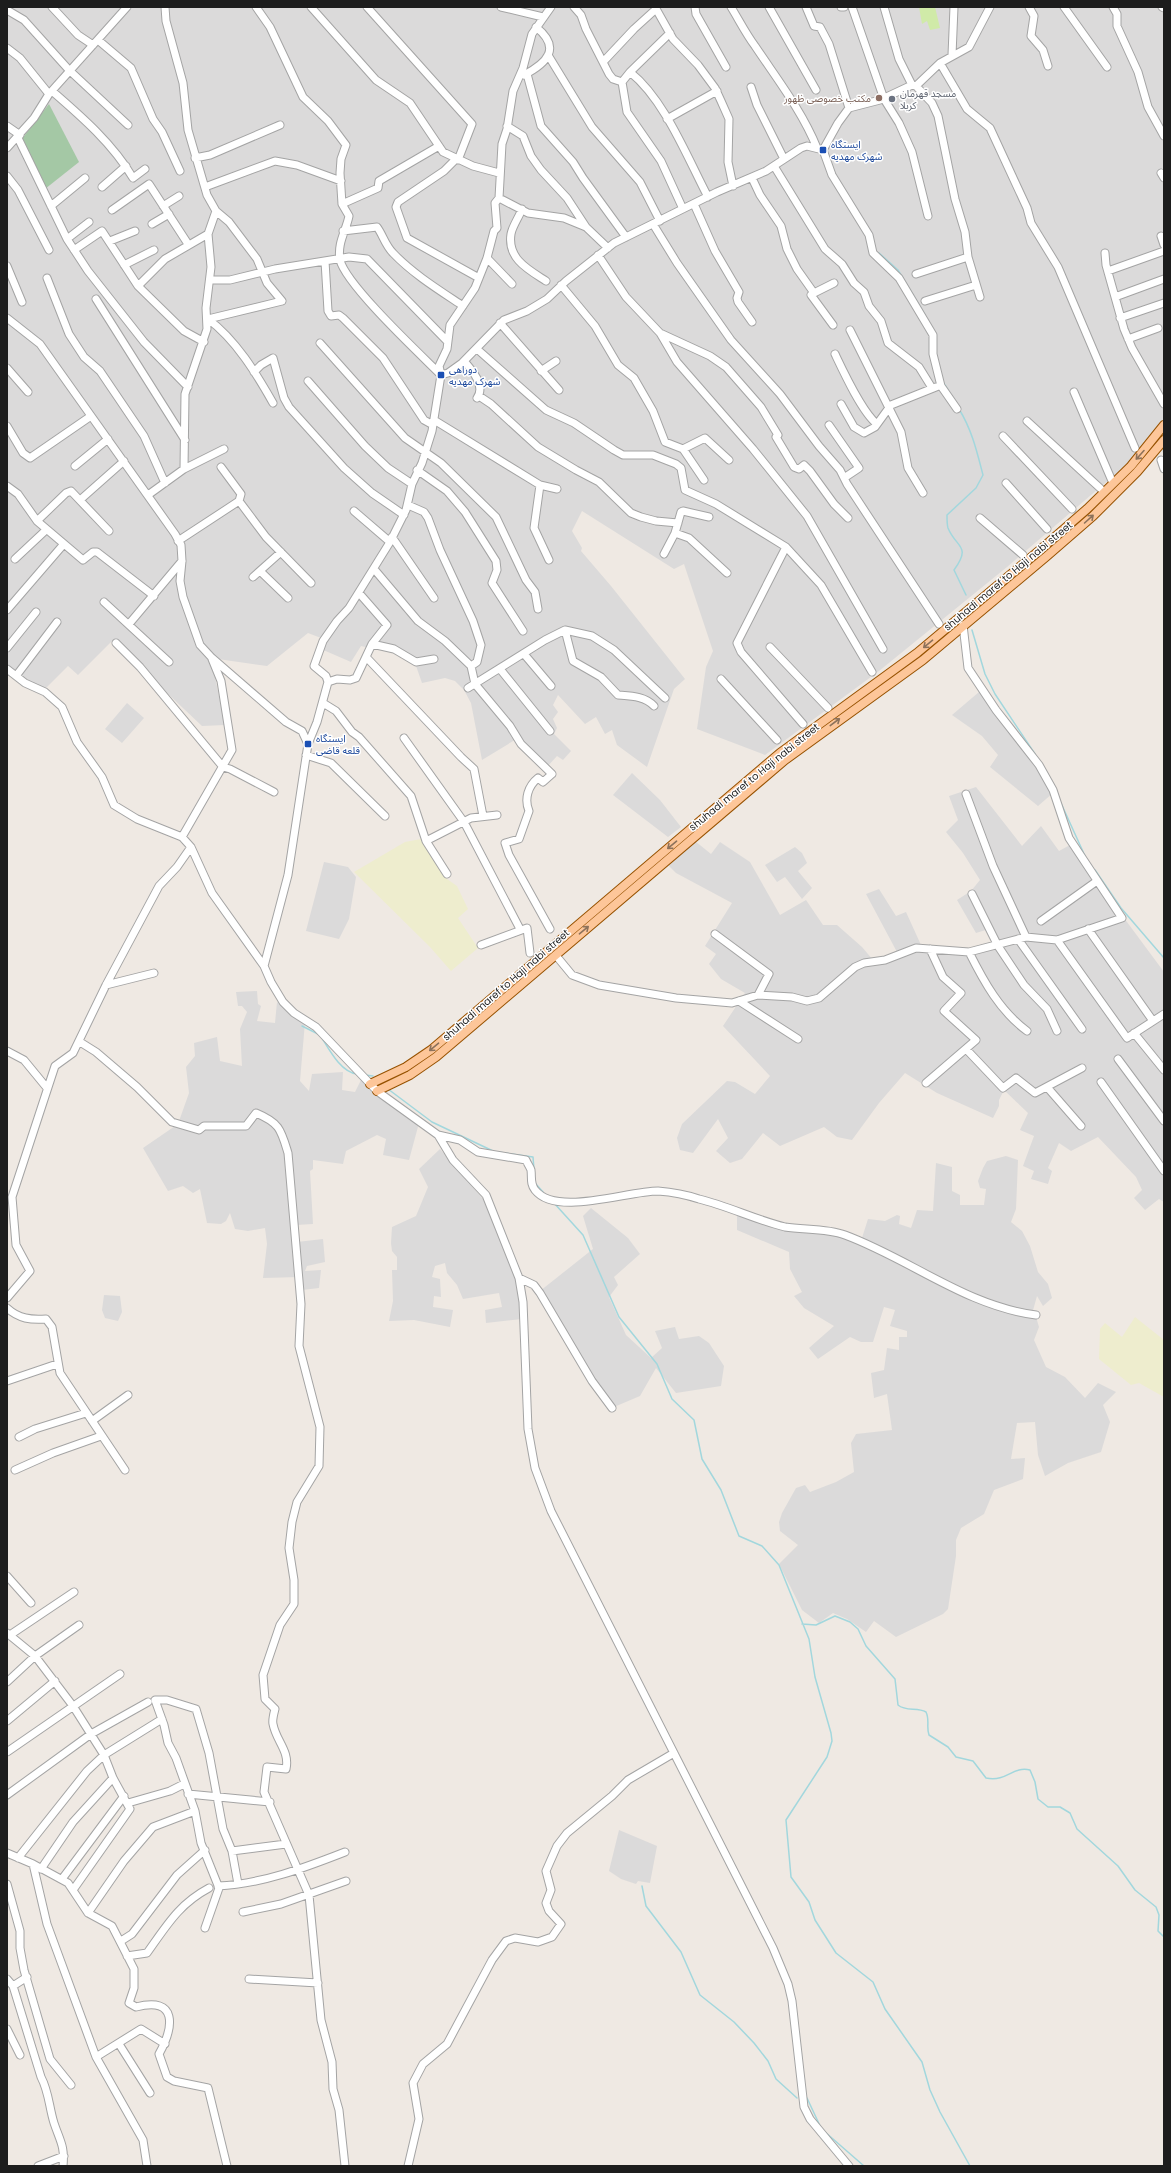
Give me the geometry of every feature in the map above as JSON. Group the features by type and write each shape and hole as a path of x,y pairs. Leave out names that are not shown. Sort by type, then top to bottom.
{"main road":[{"name":"shuhadi maref to Haji nabi street","path":"370,1084 406,1067 430,1050 780,753 917,653 968,611 1087,509 1131,466 1164,425"},
{"path":"377,1091 410,1075 436,1057 785,760 923,660 1093,516 1137,472 1164,440"}],"street":[{"path":"52,7 78,35 96,42 130,68 147,107 162,132 180,171"},
{"path":"7,148 19,137 50,93 69,70 127,7"},
{"path":"165,7 166,21 183,83 188,130 195,158 205,187 216,211 229,222 257,259 267,283 282,300 208,319"},
{"path":"256,7 270,27 303,97 328,121 346,145 341,159 342,204 349,216 347,226 343,231 340,260 358,289 441,375"},
{"path":"311,7 376,80 410,103 443,152 457,159 499,173"},
{"path":"367,7 472,124 457,159 444,171 398,202 396,207 407,238 479,278"},
{"path":"501,7 543,17"},
{"path":"264,966 288,875 308,744 323,703 328,682 326,676 314,666 316,658 323,641 359,593 374,569 391,540 408,505 412,484 426,451 434,423 437,388 441,375 439,366 447,349 450,325 475,288 487,258 494,231 497,228 495,203 498,198 502,144 507,126 513,91 532,34 551,7"},
{"path":"574,7 581,15 586,29 613,78 622,82"},
{"path":"694,7 696,14 726,67"},
{"path":"730,7 754,45 781,83 812,135 832,175 869,234 873,253 899,278 933,335 933,354 940,386 957,409"},
{"path":"769,7 816,90"},
{"path":"806,7 814,26 820,27 829,44 849,108"},
{"path":"852,7 884,99 899,123 912,152 928,216"},
{"path":"884,7 899,59 914,85 932,103 938,116 955,199 965,232 968,257 980,297"},
{"path":"952,55 954,7"},
{"path":"820,149 849,108 884,99 914,85 940,63 952,55 969,47 990,7"},
{"path":"1030,7 1034,16 1032,36 1043,50 1048,66"},
{"path":"1064,7 1107,67"},
{"path":"1113,7 1117,14 1117,26 1138,72 1148,107 1164,136"},
{"path":"603,62 655,8 670,33 698,65 717,91 729,119 728,162 733,186"},
{"path":"7,10 24,20 69,70 128,125"},
{"path":"518,79 541,66 548,55 550,41 536,28"},
{"path":"670,33 630,72 622,82 627,112 661,161 683,209"},
{"path":"7,48 20,58 50,93 103,139 142,188"},
{"path":"548,55 592,127 640,182 677,263 731,340 780,394 819,446 840,470 939,624"},
{"path":"940,63 967,109 990,128 1027,208 1031,223 1058,266 1135,448"},
{"path":"630,72 641,80 668,119 708,197"},
{"path":"527,74 541,126 573,162 582,178 626,237"},
{"path":"751,87 757,105 784,159"},
{"path":"668,119 717,91"},
{"path":"195,158 223,150 280,125"},
{"path":"7,126 19,137 67,239 88,271 144,342 188,387"},
{"path":"507,126 523,136 531,156 541,170 567,198 586,227 608,248"},
{"path":"342,204 376,189 379,187 379,181 439,146"},
{"path":"441,375 448,373 464,361 500,323 547,299 561,285 608,248 626,237 708,197 752,178 774,166 801,148 807,146 820,149"},
{"path":"205,187 275,160 297,165 342,181"},
{"path":"102,188 126,166"},
{"path":"774,166 825,249 842,264 854,283 864,292 869,306 881,321 888,343 919,367 932,388"},
{"path":"134,178 145,169"},
{"path":"7,176 18,190 49,250"},
{"path":"51,206 85,178"},
{"path":"752,178 760,195 781,226 787,249 797,269 814,292"},
{"path":"112,210 149,184 188,244"},
{"path":"163,206 179,196"},
{"path":"498,198 528,213 564,218 586,227"},
{"path":"694,204 715,251 739,292 738,302 752,322"},
{"path":"522,209 510,233 511,243 516,259 526,268 546,281"},
{"path":"184,469 185,394 204,342 208,319 206,308 211,266 208,234 216,211"},
{"path":"152,224 169,214"},
{"path":"67,239 88,222"},
{"path":"343,231 377,227 382,240 392,253 416,274 463,306"},
{"path":"497,228 510,233"},
{"path":"74,250 102,231 110,241 138,286 184,331 204,342"},
{"path":"110,241 135,231"},
{"path":"138,286 165,259 188,244 208,234"},
{"path":"1161,236 1164,245"},
{"path":"124,265 154,250"},
{"path":"1108,271 1164,251"},
{"path":"1105,253 1120,318 1128,339 1164,404"},
{"path":"598,256 626,297 660,333 677,362 753,449 807,516 883,649"},
{"path":"916,274 968,257"},
{"path":"210,280 230,280 262,272 325,261 349,258 367,259 447,341"},
{"path":"487,258 512,284"},
{"path":"325,261 328,311 331,316 339,315 343,318 383,358 424,420 434,423 540,485 557,489"},
{"path":"7,266 22,302"},
{"path":"47,278 69,334 84,357 100,372 144,436 165,483"},
{"path":"1115,297 1164,279"},
{"path":"833,325 811,295 814,292 834,283"},
{"path":"561,285 596,326 618,365 634,378 653,412 665,442 683,449 704,480"},
{"path":"925,301 976,285"},
{"path":"96,299 185,440"},
{"path":"1120,318 1164,302"},
{"path":"7,318 40,344 148,495 178,541 182,561 180,581 182,597 200,645 212,658 286,722 302,731 308,744"},
{"path":"208,319 221,329 232,342 254,372 273,403"},
{"path":"500,323 559,390"},
{"path":"1128,339 1158,328"},
{"path":"850,330 901,432 908,468 923,493"},
{"path":"660,333 710,356 726,367 761,407 778,435 776,437 794,467 799,469 804,465 834,504 848,518"},
{"path":"320,343 405,438 426,451 441,463 496,516 526,580 535,592 538,609"},
{"path":"477,349 546,410 574,423 623,455 653,455 676,464 682,468 685,490 716,504 786,547 821,585 872,672"},
{"path":"835,354 845,375 870,418 877,424"},
{"path":"254,372 261,365 273,358 284,398 289,408 344,468 372,494 404,515"},
{"path":"464,361 478,380 478,397 491,404 538,447 599,482 631,513 656,521 678,522"},
{"path":"541,371 556,361"},
{"path":"7,368 28,392"},
{"path":"308,381 365,446 388,468 412,484"},
{"path":"841,404 846,416 861,433 864,433 877,424 888,406 940,386"},
{"path":"1074,392 1112,481"},
{"path":"7,426 23,453 30,458 91,416"},
{"path":"1027,421 1101,489"},
{"path":"829,425 859,468 844,478"},
{"path":"1003,436 1072,509"},
{"path":"683,449 705,438 728,460"},
{"path":"75,466 108,439"},
{"path":"148,495 184,469 224,449"},
{"path":"1161,460 1164,469"},
{"path":"80,500 124,462"},
{"path":"178,541 239,500 241,494 221,467"},
{"path":"417,470 447,491 464,512 496,561 497,570 492,583 523,631"},
{"path":"1006,483 1047,529"},
{"path":"540,485 534,528 549,560"},
{"path":"7,486 18,494 37,522 83,560 93,552 97,552 154,596"},
{"path":"37,522 66,493 73,493 109,531"},
{"path":"239,500 266,537 311,583"},
{"path":"408,505 424,512 428,518 440,550 473,621 481,645 477,662 471,666"},
{"path":"354,511 391,540 434,598"},
{"path":"664,554 675,534 680,514 683,511 709,517"},
{"path":"980,518 1023,555"},
{"path":"15,559 46,530"},
{"path":"675,534 689,538 727,573"},
{"path":"7,610 63,544"},
{"path":"786,547 737,643 741,652 803,724"},
{"path":"253,577 282,552"},
{"path":"129,624 182,561"},
{"path":"374,569 418,621 445,641 471,666 475,684 510,726 521,744 552,774 544,782 538,778 532,784 528,791 527,806 529,811 519,839 505,844 550,929"},
{"path":"260,571 288,598"},
{"path":"328,682 337,679 350,680 356,678 367,658 372,644 387,625 359,593"},
{"path":"104,602 169,662"},
{"path":"7,648 36,612"},
{"path":"16,676 57,622"},
{"path":"558,958 572,975 599,986 676,998 732,1003 758,995 792,997 807,1001 819,998 855,967 864,963 885,960 916,948 969,952 998,946 1026,937 1057,940 1122,918 1069,838 1053,790 1040,765 996,710 968,668 963,625"},
{"path":"565,630 573,661 602,677 618,695 635,696 649,701 654,706"},
{"path":"468,688 545,640 565,630 592,636 614,650 665,698"},
{"path":"116,643 140,666 223,767 230,769 274,792"},
{"path":"372,644 394,649 416,662 434,659"},
{"path":"770,647 828,708"},
{"path":"524,654 551,686"},
{"path":"182,837 232,750 221,681 212,658"},
{"path":"367,658 461,757 473,767 483,816"},
{"path":"7,669 16,676 45,692 62,708 76,742 102,777 114,806 137,819 182,837 191,847 212,893 264,966 283,1002 294,1013 316,1028 377,1091 438,1135 454,1160 486,1195 519,1278 523,1302 528,1429 535,1468 551,1511 773,1948 788,1984 804,2107 810,2119 849,2166"},
{"path":"500,669 550,731"},
{"path":"721,678 777,740"},
{"path":"323,703 336,711 352,732 359,737 411,796 426,841 447,874"},
{"path":"404,738 464,822 520,930"},
{"path":"306,755 331,763 385,816"},
{"path":"966,794 993,866 1026,937"},
{"path":"426,841 471,818 497,816"},
{"path":"7,1298 30,1270 16,1245 12,1197 55,1066 73,1053 80,1042 106,985 159,886 177,867 191,847"},
{"path":"1041,921 1097,881"},
{"path":"972,894 998,946 1024,984 1047,1009 1057,1031"},
{"path":"481,945 527,928 530,953"},
{"path":"1088,929 1153,1021"},
{"path":"715,934 769,974 758,995"},
{"path":"1018,939 1082,1029"},
{"path":"1057,940 1127,1038 1163,1016"},
{"path":"926,1083 976,1040 944,1011 961,993 943,977 930,949"},
{"path":"969,952 987,986 1007,1013 1027,1031"},
{"path":"106,985 154,973"},
{"path":"740,1001 798,1039"},
{"path":"1134,1033 1164,1070"},
{"path":"80,1042 96,1052 137,1087 172,1122 199,1130 204,1126 246,1126 256,1113 267,1117 280,1128 288,1153 301,1304 299,1346 320,1427 319,1466 297,1502 292,1522 289,1548 294,1580 294,1604 280,1625 263,1675 265,1699 275,1709 273,1724 285,1750 287,1763 286,1769 267,1767 264,1792 270,1802 286,1844 309,1895 321,2020 332,2062 333,2089 338,2110 345,2166"},
{"path":"966,1049 1003,1088 1016,1078 1035,1093 1082,1068"},
{"path":"7,1051 24,1060 47,1088"},
{"path":"1118,1058 1164,1121"},
{"path":"1100,1082 1164,1171"},
{"path":"1047,1086 1081,1126"},
{"path":"438,1135 460,1140 478,1152 526,1160 531,1170 530,1181 535,1191 550,1200 573,1204 618,1195 658,1191 698,1198 785,1226 844,1234 873,1247 961,1293 1024,1313 1036,1315"},
{"path":"519,1278 534,1285 540,1292 592,1381 612,1408"},
{"path":"7,1308 13,1314 31,1320 46,1319 52,1327 57,1364 60,1373 125,1470"},
{"path":"7,1381 57,1364"},
{"path":"92,1421 128,1395"},
{"path":"19,1437 35,1429 86,1413"},
{"path":"15,1470 53,1453 101,1436"},
{"path":"7,1576 31,1603"},
{"path":"73,1890 130,1809 113,1778 104,1755 73,1706 35,1656 9,1634 74,1592"},
{"path":"7,1682 35,1656 79,1625"},
{"path":"7,1752 120,1674"},
{"path":"7,1721 55,1681"},
{"path":"205,1928 218,1886 205,1850 194,1810 154,1700 167,1700 196,1709 208,1753 223,1829 232,1851 238,1884"},
{"path":"7,1795 91,1734 148,1702"},
{"path":"18,1858 87,1771 104,1755 162,1719"},
{"path":"408,2166 419,2120 413,2083 423,2064 446,2044 492,1960 506,1941 515,1938 538,1942 552,1937 560,1924 549,1911 546,1903 551,1890 546,1871 558,1846 567,1833 612,1796 628,1780 674,1753"},
{"path":"41,1869 73,1822 113,1778"},
{"path":"128,1803 170,1791 184,1784"},
{"path":"188,1794 270,1802"},
{"path":"62,1879 124,1796"},
{"path":"88,1913 124,1861 153,1827 194,1810"},
{"path":"232,1851 286,1844"},
{"path":"120,1941 132,1934 177,1875 205,1850"},
{"path":"218,1886 238,1884 299,1870 345,1852"},
{"path":"7,1853 62,1879 73,1890 88,1913 112,1926 134,1969 134,1988 129,2003 136,2007 149,2003 159,2005 167,2012 171,2025 165,2044 159,2054 167,2077 174,2081 208,2088 227,2166"},
{"path":"33,1864 47,1924 96,2057 143,2140 147,2166"},
{"path":"243,1912 281,1904 346,1881"},
{"path":"7,1884 20,1931 22,1962 50,2059 71,2084"},
{"path":"127,1956 147,1953 180,1908 195,1896 210,1888"},
{"path":"11,1986 27,1977"},
{"path":"7,1979 11,1986 41,2077 48,2090 54,2123 63,2143 63,2166"},
{"path":"250,1979 318,1983"},
{"path":"7,2029 20,2054"},
{"path":"96,2057 141,2029 165,2044"},
{"path":"119,2044 150,2093"},
{"path":"38,2166 64,2156"}],"shaded area":[{"path":"7,7 1164,7 1164,455 1161,449 1112,477 1007,567 879,671 765,755 697,729 706,667 713,651 684,564 674,569 582,511 572,531 582,548 581,551 611,586 685,679 674,689 647,767 617,745 612,730 605,734 596,717 585,724 558,695 553,705 558,712 553,719 557,728 554,734 571,751 563,760 557,756 546,768 518,738 482,760 471,703 464,690 455,681 445,678 422,683 414,660 395,650 373,646 370,648 361,646 351,662 321,649 321,638 308,633 267,666 211,658 225,725 202,726 112,641 78,675 68,666 45,689 7,668"},
{"path":"979,692 1030,757 1053,793 1038,806 990,767 998,755 982,736 952,715"},
{"path":"127,703 144,718 122,743 105,729"},
{"path":"632,773 660,800 681,827 668,837 613,795"},
{"path":"976,787 1022,846 1041,826 1059,851 1070,845 1164,972 1164,1202 1159,1199 1145,1210 1134,1198 1142,1190 1136,1177 1098,1137 1071,1151 1059,1143 1048,1168 1052,1171 1048,1184 1031,1179 1034,1171 1023,1166 1034,1136 1020,1130 1028,1113 1004,1090 993,1118 937,1093 905,1073 879,1103 852,1140 837,1137 824,1127 780,1146 763,1133 742,1159 730,1163 716,1151 728,1138 718,1119 693,1153 680,1150 677,1138 682,1124 727,1081 735,1082 755,1094 770,1076 723,1026 745,993 721,979 709,964 716,954 705,946 732,903 676,873 668,865 695,841 711,854 720,842 750,862 780,915 806,900 823,925 837,925 862,947 873,960 885,958 897,952 866,894 879,889 896,916 906,912 921,945 965,951 997,946 989,929 976,933 957,900 971,891 980,880 963,853 946,832 958,820 949,796"},
{"path":"795,847 802,853 807,863 798,871 812,888 802,899 785,877 777,882 765,865"},
{"path":"324,862 348,867 356,877 349,919 339,939 306,931"},
{"path":"257,991 258,1004 261,1006 257,1021 275,1023 277,1002 305,1022 300,1081 309,1091 312,1074 343,1072 342,1090 355,1092 361,1080 419,1123 409,1160 383,1155 386,1139 377,1135 346,1151 343,1164 313,1160 313,1169 310,1171 313,1224 296,1225 297,1242 323,1239 325,1262 307,1266 305,1271 321,1270 319,1288 302,1290 300,1277 263,1278 267,1244 265,1228 248,1231 235,1229 230,1213 226,1221 221,1224 207,1223 200,1189 193,1193 183,1186 168,1191 143,1148 178,1124 189,1093 186,1067 195,1056 194,1043 217,1037 220,1061 242,1066 240,1029 247,1012 242,1006 238,1006 236,992"},
{"path":"440,1149 484,1200 518,1278 522,1319 486,1323 485,1310 502,1307 499,1293 463,1299 457,1285 447,1273 445,1263 435,1266 432,1277 440,1279 441,1297 434,1296 433,1307 453,1310 450,1327 414,1320 389,1321 393,1301 392,1270 397,1270 397,1257 392,1251 391,1243 392,1227 416,1216 428,1187 419,1169"},
{"path":"1006,1156 1018,1160 1016,1209 1011,1222 1022,1231 1030,1246 1038,1272 1048,1284 1052,1298 1043,1306 1037,1296 1032,1314 1036,1317 1039,1327 1034,1340 1046,1367 1065,1377 1085,1398 1098,1383 1116,1392 1103,1405 1110,1422 1101,1452 1068,1463 1045,1476 1038,1455 1035,1422 1017,1423 1011,1459 1025,1458 1023,1479 994,1490 984,1514 961,1528 956,1540 956,1556 948,1609 943,1614 896,1637 874,1621 866,1632 847,1619 833,1613 819,1623 802,1610 779,1564 798,1545 780,1531 779,1522 782,1513 796,1488 805,1485 810,1492 836,1482 854,1472 851,1443 856,1434 892,1430 887,1394 874,1398 871,1373 884,1370 887,1348 899,1350 899,1337 907,1337 907,1331 890,1326 895,1310 884,1307 873,1342 861,1342 850,1337 818,1359 809,1348 834,1326 804,1308 794,1296 802,1292 790,1269 789,1252 737,1230 737,1209 788,1228 845,1236 861,1241 868,1219 885,1221 897,1215 900,1216 899,1224 911,1228 917,1210 933,1211 936,1163 952,1167 952,1191 960,1195 960,1205 984,1205 986,1189 980,1188 978,1181 983,1168 987,1161"},
{"path":"591,1208 628,1238 640,1254 614,1277 618,1285 609,1297 626,1335 651,1358 662,1348 655,1331 675,1327 679,1339 699,1336 709,1343 724,1366 721,1386 676,1393 656,1368 640,1396 614,1407 591,1382 540,1291 593,1249 583,1216"},
{"path":"104,1295 120,1296 122,1312 118,1321 105,1318 102,1310"},
{"path":"619,1830 657,1846 650,1883 638,1881 636,1884 621,1879 609,1871"}],"green space":[{"path":"919,7 935,7 940,28 930,30 927,21 922,24"},
{"path":"49,104 79,162 45,189 21,140"},
{"path":"421,839 447,879 457,886 468,909 458,918 478,948 451,971 430,947 354,872 405,842"},
{"path":"1135,1317 1164,1340 1164,1397 1139,1383 1131,1385 1099,1359 1100,1329 1105,1323 1122,1337"}],"waterway":[{"path":"879,253 898,270 925,315"},
{"path":"943,382 948,390"},
{"path":"959,409 971,433 983,475 976,488 947,515 948,528 951,535 961,547 962,551 962,556 954,570 966,595"},
{"path":"972,630 985,674 995,694 1035,754"},
{"path":"1060,801 1085,856"},
{"path":"1095,870 1121,908 1164,958"},
{"path":"302,1026 318,1034"},
{"path":"322,1038 336,1060 346,1069 357,1074"},
{"path":"365,1075 373,1076"},
{"path":"388,1089 432,1122 493,1151"},
{"path":"498,1152 533,1157 534,1170"},
{"path":"535,1183 543,1192"},
{"path":"554,1203 583,1235 619,1317 657,1364 672,1399 694,1420 702,1459 721,1490 739,1536 762,1546 779,1565 809,1639 815,1677 832,1741 827,1757 786,1820 791,1877 809,1902 815,1920 836,1953 873,1982 885,2009 922,2062 930,2090 940,2112 970,2166"},
{"path":"802,1624 816,1625 835,1616 850,1622 858,1629 866,1646 895,1679 898,1705 904,1708 926,1712 928,1718 929,1735 948,1747 956,1757 973,1761 986,1778 1000,1778 1019,1770 1030,1770 1035,1782 1038,1799 1048,1807 1060,1807 1070,1813 1077,1829 1118,1866 1135,1890 1156,1907 1159,1915 1158,1931 1164,1937"},
{"path":"642,1886 646,1906 681,1952 700,1995 734,2022 754,2043 768,2061 776,2079 797,2098"},
{"path":"807,2098 821,2128"},
{"path":"825,2132 864,2166"}],"place":[{"name":"مکتب خصوصی ظهور","path":"879,98"},
{"name":"مسجد قهرمان کربلا","path":"892,99"},
{"name":"ایستگاه شهرک مهدیه","path":"823,150"},
{"name":"دوراهی شهرک مهدیه","path":"441,375"},
{"name":"ایستگاه قلعه قاضی","path":"308,744"}]}
